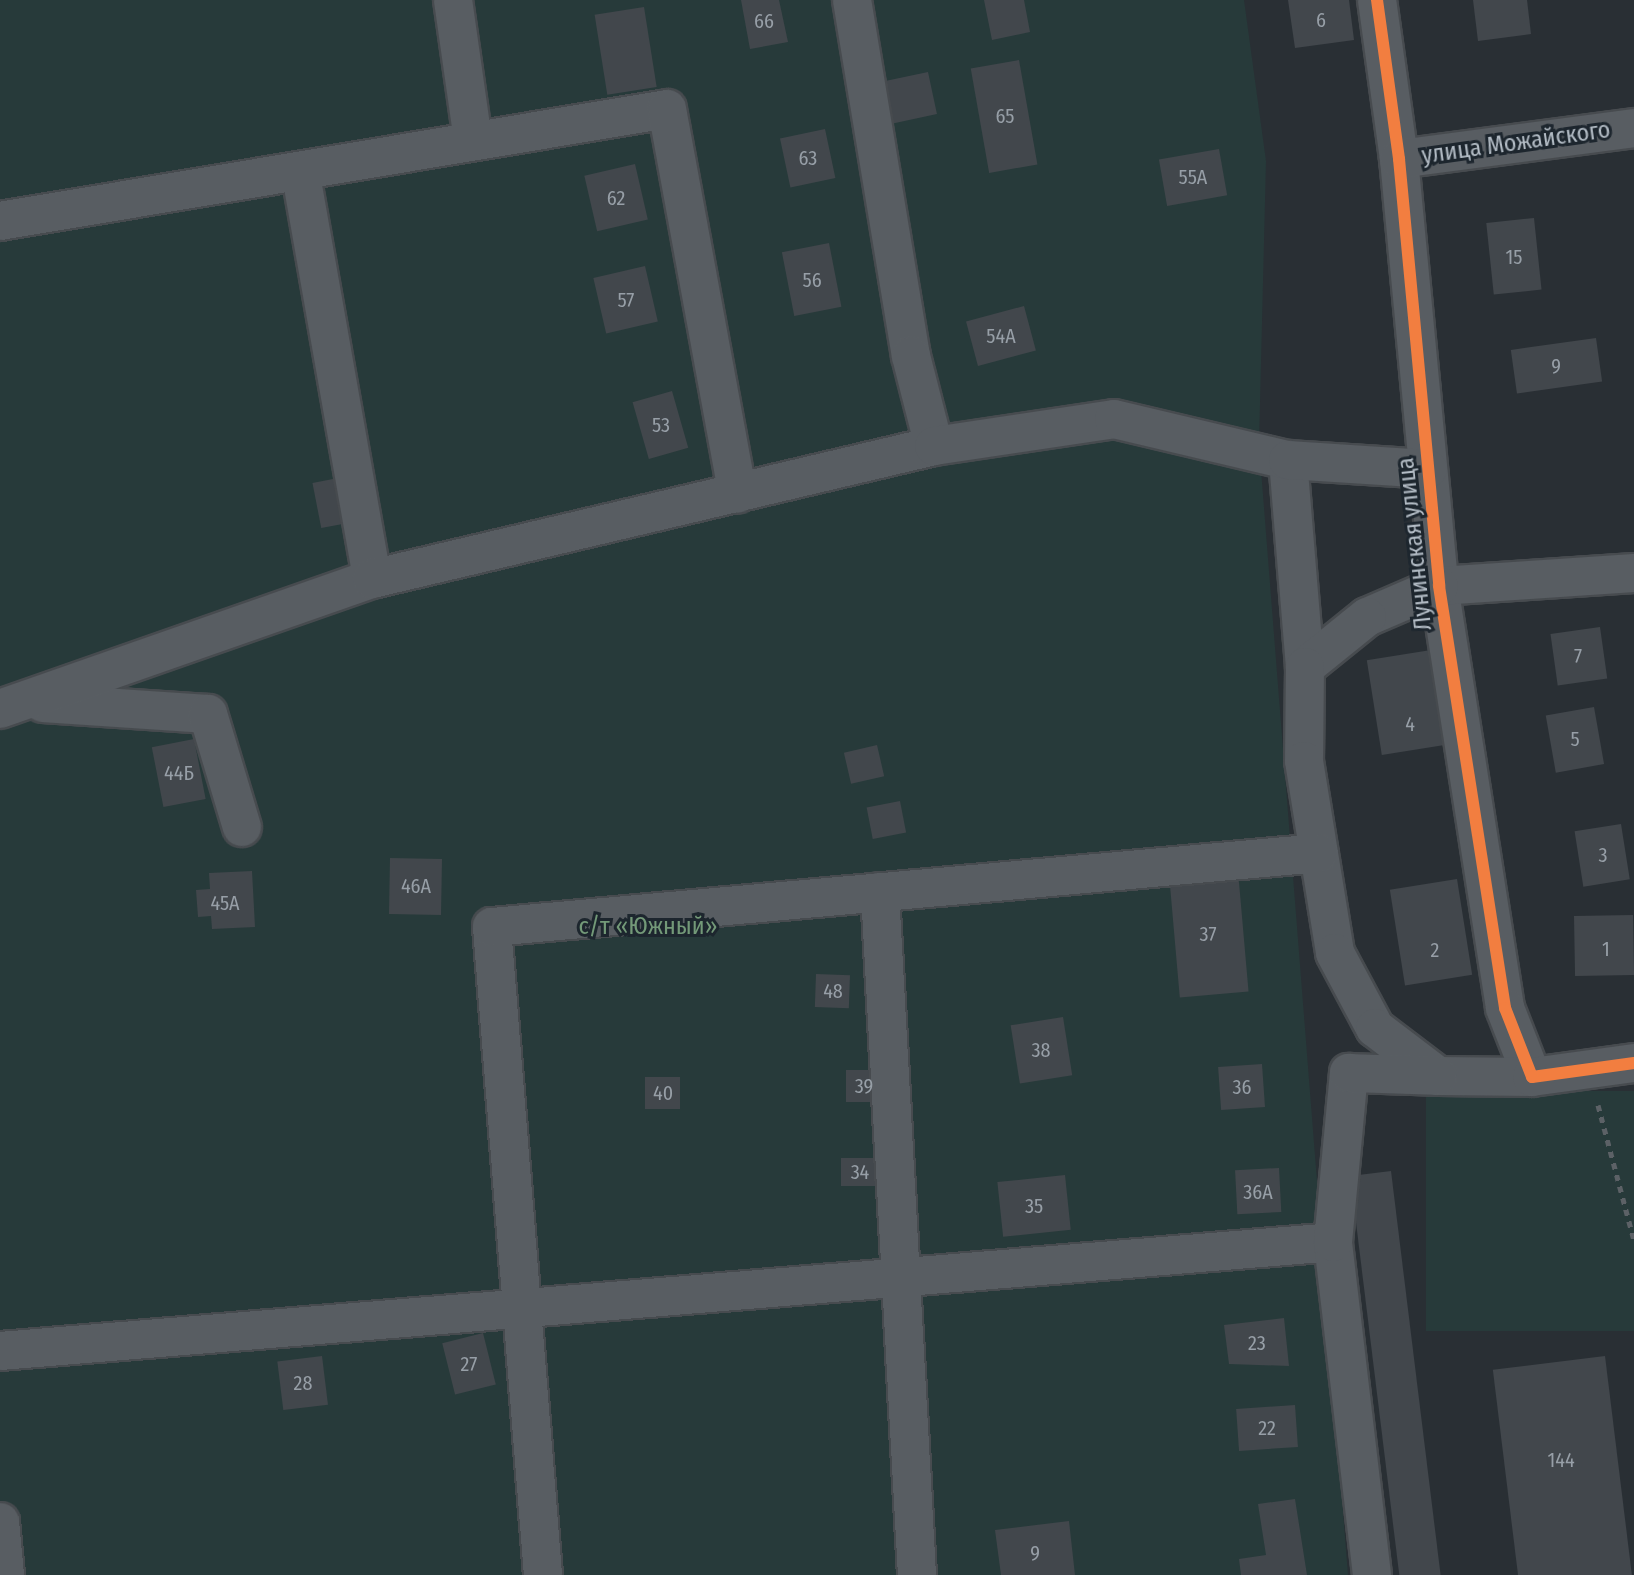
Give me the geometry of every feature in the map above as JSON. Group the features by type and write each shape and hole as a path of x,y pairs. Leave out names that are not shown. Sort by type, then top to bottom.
{"street":[{"path":"453,0 473,140"},
{"path":"852,0 911,356 934,446"},
{"name":"Лунинская улица","path":"1377,0 1399,159 1439,586 1505,1008 1532,1077"},
{"path":"0,221 301,175 473,140 667,109 738,494"},
{"name":"улица Можайского","path":"1399,159 1634,128"},
{"path":"301,175 372,579"},
{"path":"14,706 372,579 934,446 1114,419 1288,460 1428,469"},
{"path":"1288,460 1305,667 1304,761 1335,953 1375,1028 1438,1076"},
{"path":"1305,667 1367,617 1439,586 1634,573"},
{"path":"14,706 208,714 242,827"},
{"path":"543,1575 518,1309 492,927 1319,853"},
{"path":"880,892 898,1276 917,1575"},
{"path":"1372,1575 1333,1242 1349,1073 1532,1077 1634,1063"},
{"path":"0,1351 1333,1242"},
{"path":"0,1522 5,1575"}],"path":[{"path":"1588,1070 1634,1240"}],"green space":[{"name":"с/т «Южный»","path":"0,0 1244,0 1266,161 1259,444 1348,1575 24,1575 22,1543 0,1544"},
{"path":"1426,1091 1634,1091 1634,1331 1426,1331"}],"building":[{"path":"741,0 779,0 788,42 750,49"},
{"path":"984,0 1024,0 1030,32 992,40"},
{"path":"1288,0 1349,0 1354,40 1295,48"},
{"path":"1473,0 1527,0 1531,34 1478,41"},
{"path":"644,7 657,87 607,95 595,15"},
{"path":"1019,60 1037,164 989,173 971,69"},
{"path":"928,72 937,114 887,125 878,83"},
{"path":"825,129 835,178 790,187 780,139"},
{"path":"1219,149 1227,195 1167,206 1159,160"},
{"path":"635,164 648,220 597,231 584,176"},
{"path":"1534,218 1542,290 1494,295 1486,223"},
{"path":"829,243 841,307 794,316 782,252"},
{"path":"645,266 658,322 606,333 593,278"},
{"path":"1024,306 1036,350 978,366 966,322"},
{"path":"1596,338 1602,382 1517,394 1511,350"},
{"path":"672,391 688,448 649,459 633,402"},
{"path":"338,478 347,523 321,528 312,483"},
{"path":"1600,627 1607,678 1558,685 1550,634"},
{"path":"1431,650 1446,745 1382,755 1367,660"},
{"path":"1594,707 1604,764 1556,773 1546,716"},
{"path":"194,739 206,799 163,807 152,747"},
{"path":"877,745 884,776 851,784 844,753"},
{"path":"900,801 906,832 873,839 867,807"},
{"path":"1621,824 1630,879 1583,887 1575,831"},
{"path":"390,858 442,859 441,915 389,914"},
{"path":"252,871 255,927 212,929 211,916 198,917 196,890 210,889 209,873"},
{"path":"1238,871 1249,992 1180,998 1169,877"},
{"path":"1457,879 1472,975 1405,985 1390,890"},
{"path":"1633,915 1634,975 1575,976 1574,916"},
{"path":"816,974 850,975 849,1008 815,1007"},
{"path":"1063,1017 1072,1075 1020,1084 1011,1025"},
{"path":"1262,1064 1265,1107 1221,1110 1218,1067"},
{"path":"846,1070 881,1070 881,1102 846,1102"},
{"path":"645,1077 680,1077 680,1109 645,1109"},
{"path":"841,1158 879,1158 879,1186 841,1186"},
{"path":"1279,1168 1281,1212 1237,1214 1235,1170"},
{"path":"1391,1171 1441,1575 1399,1575 1350,1176"},
{"path":"1065,1175 1071,1230 1003,1237 997,1182"},
{"path":"1284,1318 1289,1366 1229,1364 1224,1325"},
{"path":"483,1333 496,1384 455,1395 442,1343"},
{"path":"322,1356 328,1405 283,1410 277,1361"},
{"path":"1605,1356 1632,1575 1518,1575 1493,1370"},
{"path":"1295,1405 1298,1447 1239,1451 1236,1409"},
{"path":"1295,1499 1307,1575 1241,1575 1239,1559 1266,1555 1258,1504"},
{"path":"1069,1521 1075,1575 1001,1575 995,1530"}],"cycle path":[{"path":"1377,0 1399,159 1439,586 1505,1008 1532,1077 1634,1063"}]}
